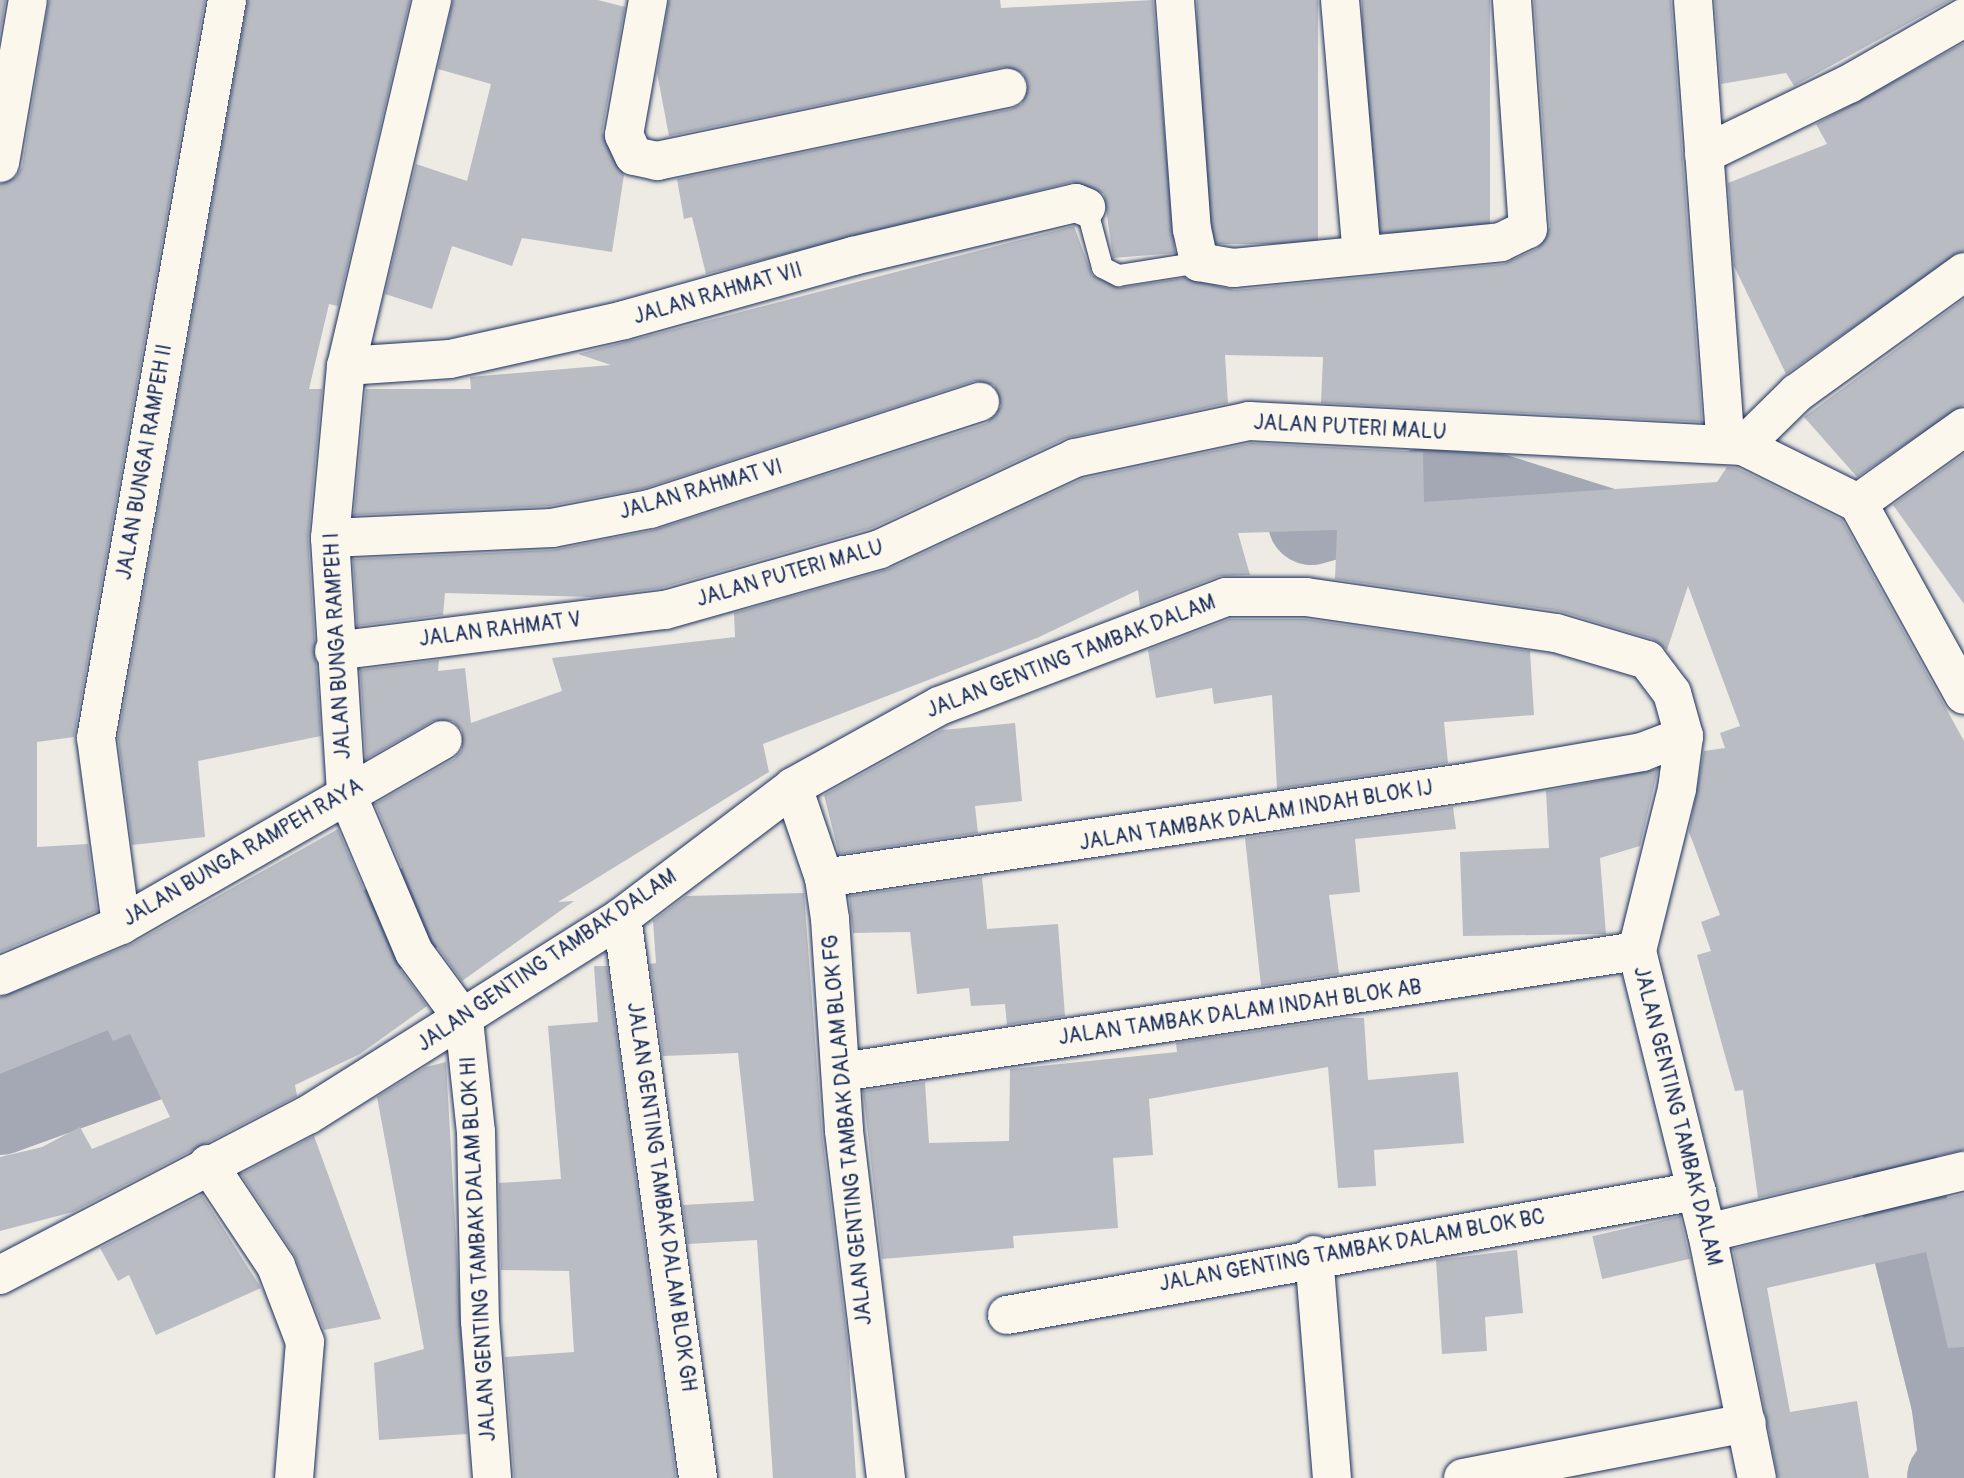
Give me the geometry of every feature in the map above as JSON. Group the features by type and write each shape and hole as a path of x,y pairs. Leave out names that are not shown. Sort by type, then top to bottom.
{"street":[{"path":"0,163 27,0"},
{"name":"JALAN BUNGAI RAMPEH II","path":"121,925 96,738 227,0"},
{"name":"JALAN BUNGA RAMPEH I","path":"432,0 346,366 330,538 334,651 346,792 392,907 414,952 464,1020"},
{"path":"648,0 624,135 634,156 657,161 1007,88"},
{"path":"1175,0 1199,262 1233,268 1501,242 1528,229 1512,0"},
{"path":"1340,0 1362,255"},
{"path":"1693,0 1704,154 1734,443"},
{"path":"1704,154 1849,84 1964,18"},
{"name":"JALAN RAHMAT VII","path":"346,366 450,359 624,320 853,256 1076,203 1086,207"},
{"path":"1734,443 1797,393 1964,272"},
{"name":"JALAN RAHMAT VI","path":"330,538 552,528 650,509 981,402"},
{"name":"JALAN PUTERI MALU","path":"665,610 880,549 1075,458 1250,421 1563,440 1734,443"},
{"path":"1858,503 1964,427"},
{"path":"1734,443 1858,503 1953,642 1964,695"},
{"name":"JALAN GENTING TAMBAK DALAM","path":"0,1275 47,1255 208,1164 308,1115 464,1020 622,917 793,787 939,706 1226,597 1306,597 1556,633 1647,660 1672,693 1684,736 1668,833 1637,951 1698,1191 1757,1478"},
{"name":"JALAN RAHMAT V","path":"334,651 665,610"},
{"name":"JALAN TAMBAK DALAM INDAH BLOK IJ","path":"824,878 1470,782 1642,752 1684,736"},
{"name":"JALAN BUNGA RAMPEH RAYA","path":"0,976 121,925 346,792 443,740"},
{"name":"JALAN GENTING TAMBAK DALAM BLOK FG","path":"793,787 824,878 863,1312 886,1478"},
{"name":"JALAN GENTING TAMBAK DALAM BLOK GH","path":"622,917 698,1478"},
{"name":"JALAN TAMBAK DALAM INDAH BLOK AB","path":"842,1072 1637,951"},
{"name":"JALAN GENTING TAMBAK DALAM BLOK HI","path":"464,1020 476,1132 480,1321 492,1478"},
{"path":"208,1164 276,1266 305,1342 294,1478"},
{"path":"1707,1233 1891,1191 1964,1171"},
{"name":"JALAN GENTING TAMBAK DALAM BLOK BC","path":"1007,1315 1314,1255 1698,1191"},
{"path":"1314,1255 1332,1478"},
{"path":"1463,1478 1747,1423"}],"lane":[{"path":"1086,207 1102,268 1118,275 1199,262"}],"building":[{"path":"0,0 6,0 0,34"},
{"path":"49,0 205,0 74,737 37,742 37,847 88,844 97,911 0,952 0,184 16,177 22,167"},
{"path":"248,0 410,0 338,306 329,304 309,389 322,389 308,539 321,736 198,761 205,837 132,845 118,738"},
{"path":"453,0 598,0 625,7 602,132 624,175 612,252 522,238 512,266 452,246 432,309 385,294 416,164 467,181 491,84 438,69"},
{"path":"669,0 1000,0 1001,8 1153,0 1175,253 1113,258 1104,194 1072,182 706,274 692,217 684,219 677,179 1011,109 1022,104 1028,84 1023,73 1003,67 669,136 657,73"},
{"path":"1197,0 1318,0 1318,244 1197,244"},
{"path":"1362,0 1490,0 1490,233 1362,233"},
{"path":"1534,0 1671,0 1702,422 1321,403 1323,357 1225,355 1228,403 1066,438 872,528 661,588 593,597 445,593 443,615 357,626 353,559 553,550 654,530 987,423 1001,406 994,385 974,381 645,488 549,506 354,515 366,389 471,389 470,377 611,365 578,354 1074,226 1092,275 1119,288 1184,278 1235,290 1503,264 1537,249 1550,227"},
{"path":"1715,0 1951,0 1794,86 1786,73 1721,84"},
{"path":"1964,43 1964,251 1786,374 1734,266 1728,183 1827,144 1816,124"},
{"path":"1964,299 1964,405 1857,477 1804,417"},
{"path":"1251,443 1423,452 1424,502 1717,482 1727,467 1737,468 1842,520 1964,741 1964,1150 1758,1198 1743,1090 1735,1091 1697,955 1711,951 1701,922 1720,915 1689,832 1704,751 1725,748 1720,733 1740,726 1688,586 1667,650 1653,639 1559,611 1335,579 1337,530 1238,533 1250,575 1219,576 1140,606 1138,590 1037,638 763,744 769,772 558,902 574,901 462,981 433,941 375,804 454,759 462,750 462,730 453,721 433,721 366,759 360,670 439,660 438,671 465,668 471,723 562,691 552,658 735,637 734,613 889,569 1082,479"},
{"path":"1964,454 1964,604 1893,505"},
{"path":"1230,619 1304,619 1530,651 1534,715 1444,722 1448,763 1277,789 1272,695 1214,704 1212,688 1156,698 1148,650"},
{"path":"1015,723 1022,801 975,806 978,833 839,854 824,795 942,730"},
{"path":"1658,769 1640,846 1600,858 1606,934 1463,936 1460,852 1549,848 1546,791"},
{"path":"1453,807 1456,829 1355,839 1360,892 1329,895 1339,974 1261,986 1245,838"},
{"path":"338,829 394,961 427,1006 360,1054 295,1085 297,1096 73,1212 0,1231 0,1157 42,1147 80,1127 92,1149 170,1117 130,1034 113,1041 108,1030 0,1074 0,997 132,944"},
{"path":"982,877 987,929 1058,924 1065,1016 1007,1025 1005,1004 971,1006 969,988 917,994 910,932 853,933 849,896"},
{"path":"804,893 822,1134 848,1345 856,1478 773,1478 757,1240 688,1244 683,1205 754,1201 738,1053 663,1056 650,964 656,963 653,921 686,896"},
{"path":"594,966 607,966 676,1478 514,1478 505,1357 574,1352 569,1271 501,1270 499,1183 561,1179 548,1026 598,1022"},
{"path":"1344,1018 1364,1018 1368,1080 1458,1072 1464,1143 1374,1150 1376,1186 1338,1188 1328,1067 1149,1099 1153,1155 1113,1158 1118,1228 1013,1236 1014,1248 882,1259 863,1091 925,1082 929,1143 1009,1141 1010,1069 1177,1052 1176,1043"},
{"path":"446,1062 467,1434 379,1440 374,1363 424,1349 377,1097 426,1067"},
{"path":"314,1136 381,1319 324,1330 294,1254 241,1174"},
{"path":"1964,1194 1964,1347 1948,1348 1926,1252 1767,1288 1790,1412 1857,1401 1869,1478 1778,1478 1733,1249"},
{"path":"202,1195 261,1288 156,1335 129,1275 118,1281 100,1248"},
{"path":"1680,1216 1690,1259 1602,1279 1592,1236"},
{"path":"1517,1250 1523,1313 1485,1317 1487,1351 1442,1354 1436,1260"}],"waterway":[{"path":"1311,522 1421,492 1497,497 1611,533"},
{"path":"0,1112 188,1044 522,847"},
{"path":"1884,1088 1884,1123 1954,1401 1962,1463 1950,1478"}]}
